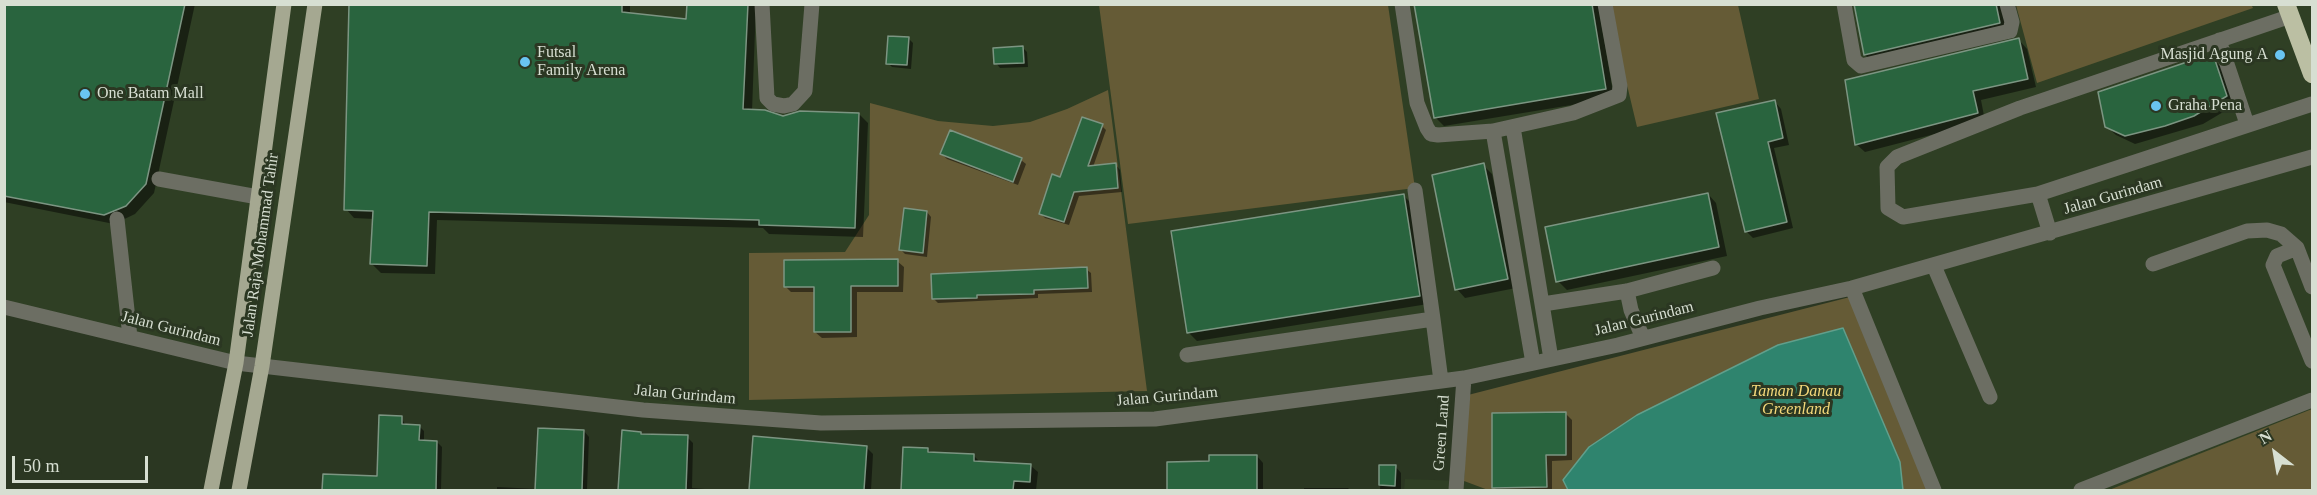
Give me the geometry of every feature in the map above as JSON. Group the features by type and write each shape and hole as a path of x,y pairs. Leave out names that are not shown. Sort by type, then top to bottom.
{"highway":[{"path":"2289,10 2313,74"}],"main road":[{"name":"Jalan Raja Mohammad Tahir","path":"211,490 236,363 284,4"},
{"name":"Jalan Raja Mohammad Tahir","path":"239,490 262,366 315,4"}],"street":[{"path":"762,4 767,98 773,104 784,106 793,104 805,91 812,4"},
{"path":"1402,4 1418,103 1431,134 1493,131 1513,127 1573,113 1619,95 1620,86 1605,4"},
{"path":"1844,4 1854,60 1861,66 2010,31 2012,22 2007,4"},
{"path":"2289,10 2219,40 1970,126 1897,157 1887,167 1888,208 1903,218 2038,194 2313,104"},
{"path":"2219,40 2247,124"},
{"path":"1513,127 1544,304 1551,359"},
{"path":"1493,131 1533,363"},
{"name":"Jalan Gurindam","path":"4,307 236,363 643,410 820,423 1155,419 1464,378 1551,359 1852,288 2313,157"},
{"path":"159,179 258,196"},
{"path":"1415,190 1441,381"},
{"path":"2038,194 2050,233"},
{"path":"117,219 130,337"},
{"path":"2153,264 2247,231 2267,230 2281,234 2297,248 2313,287"},
{"path":"2297,248 2277,256 2273,265 2313,361"},
{"path":"1934,266 1990,397"},
{"path":"1544,304 1627,291 1713,268"},
{"path":"1852,288 1934,490"},
{"path":"1627,291 1643,338"},
{"path":"1187,355 1432,319"},
{"name":"Green Land","path":"1456,490 1464,378"},
{"path":"2081,490 2313,400"}],"shaded area":[{"path":"5,5 2312,5 2312,490 1934,490 1852,289 1464,378 1155,419 821,423 236,363 5,307"},
{"path":"1405,479 1464,481 1488,490 1404,490"}],"green space":[{"path":"2251,4 2253,8 2037,83 2016,5"},
{"path":"1099,5 1388,5 1415,188 1128,224"},
{"path":"1608,5 1738,5 1759,99 1637,127"},
{"path":"1108,90 1147,391 749,400 749,253 845,252 869,215 870,103 938,121 993,126 1030,122 1067,109"},
{"name":"Taman Danau Greenland","path":"1850,297 1927,490 1488,490 1464,481 1468,395"},
{"path":"2312,409 2312,490 2109,490"}],"water":[{"path":"1843,328 1900,462 1903,490 1568,490 1563,480 1589,447 1637,415 1778,345"}],"building":[{"name":"One Batam Mall","path":"4,4 185,4 146,184 126,206 104,215 4,196"},
{"path":"349,4 622,4 622,12 686,19 687,4 748,4 743,109 765,110 783,116 800,111 859,113 855,228 759,225 759,220 429,212 427,266 370,264 373,211 344,210"},
{"path":"1414,4 1592,4 1606,89 1434,118"},
{"path":"1854,4 1996,4 2000,23 1864,55"},
{"path":"888,36 909,37 907,65 886,64"},
{"path":"2019,38 2028,79 1973,91 1978,113 1855,145 1845,80"},
{"path":"1023,46 1024,63 994,64 993,48"},
{"name":"Graha Pena","path":"2215,60 2227,96 2194,116 2165,126 2125,136 2105,127 2098,92 2190,61"},
{"path":"1775,100 1783,138 1768,142 1787,222 1745,232 1716,113"},
{"path":"1082,117 1103,124 1088,166 1116,163 1118,188 1074,192 1064,222 1039,214 1052,174 1060,177"},
{"path":"950,130 1022,158 1013,182 940,154"},
{"path":"1484,163 1508,279 1455,290 1432,175"},
{"path":"1708,193 1719,247 1556,282 1545,227"},
{"path":"1404,194 1420,296 1187,333 1171,231"},
{"path":"904,208 927,211 923,253 899,250"},
{"path":"898,259 898,286 851,286 851,332 814,332 814,287 784,287 784,260"},
{"path":"1087,267 1088,288 1034,290 1034,294 932,299 931,274"},
{"path":"1566,412 1566,455 1546,455 1547,487 1492,488 1492,413"},
{"path":"379,415 402,416 402,424 420,425 419,440 437,441 436,490 322,490 323,474 377,476"},
{"path":"538,428 584,430 582,490 535,490"},
{"path":"622,430 641,432 641,434 688,435 686,490 618,490"},
{"path":"753,436 867,446 864,490 749,490"},
{"path":"903,447 928,448 928,452 974,454 974,461 1031,464 1030,482 1014,481 1013,490 901,490"},
{"path":"1209,455 1257,455 1257,490 1167,490 1167,462 1209,461"},
{"path":"1379,465 1396,465 1395,486 1379,485"}],"place":[{"name":"Masjid Agung A","path":"2280,55"},
{"name":"Futsal Family Arena","path":"525,62"},
{"name":"One Batam Mall","path":"85,94"},
{"name":"Graha Pena","path":"2156,106"}]}
